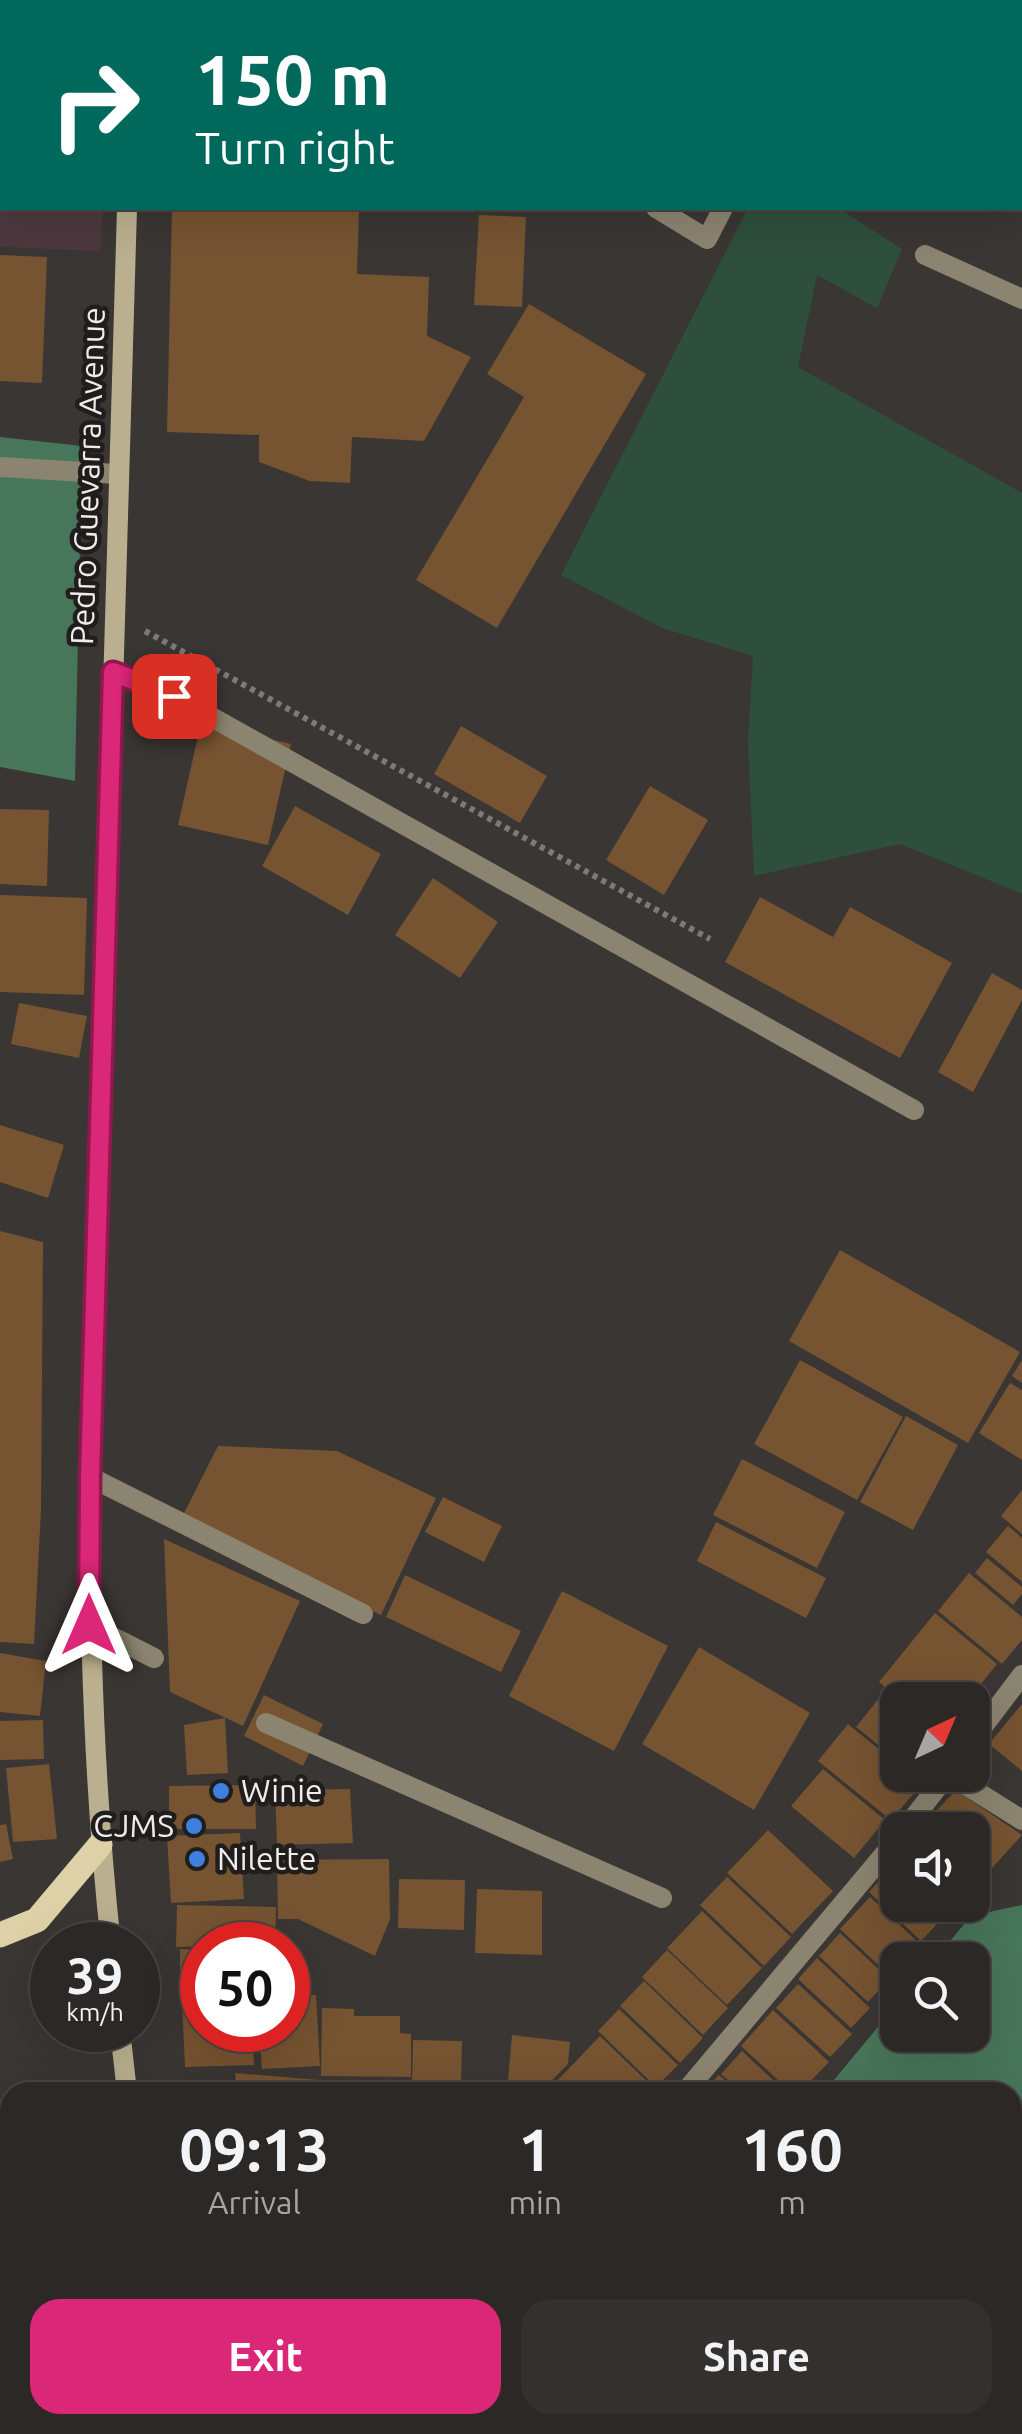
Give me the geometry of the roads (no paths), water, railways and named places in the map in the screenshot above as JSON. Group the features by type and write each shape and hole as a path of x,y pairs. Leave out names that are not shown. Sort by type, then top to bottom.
{"main road":[{"name":"Pedro Guevarra Avenue","path":"108,1922 100,1845 89,1625 90,1477 126,210"},
{"path":"0,1935 38,1920 100,1845"},
{"path":"122,2052 126,2082"}],"street":[{"path":"659,210 707,239 722,210"},
{"path":"925,255 1022,299"},
{"path":"0,467 118,474"},
{"path":"113,672 174,696 914,1110"},
{"path":"90,1477 363,1614"},
{"path":"89,1625 154,1658"},
{"path":"990,1717 1022,1675"},
{"path":"266,1723 662,1898"},
{"path":"918,1812 934,1792"},
{"path":"976,1792 1022,1820"},
{"path":"693,2082 880,1859"}],"place":[{"name":"Winie","path":"221,1791"},
{"name":"CJMS","path":"194,1826"},
{"name":"Nilette","path":"197,1859"}]}
